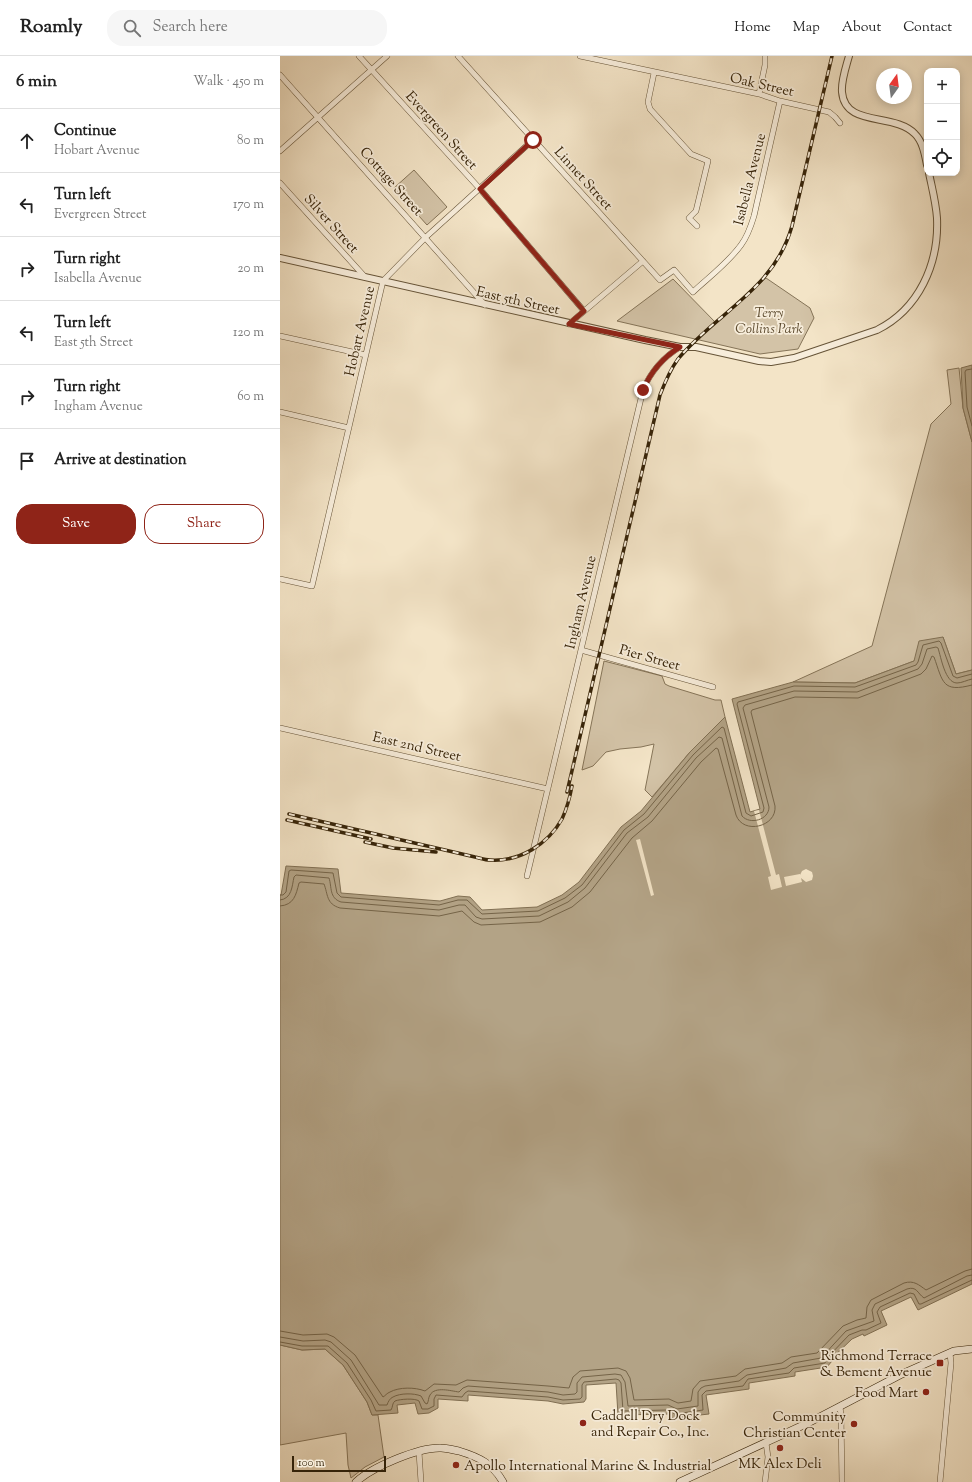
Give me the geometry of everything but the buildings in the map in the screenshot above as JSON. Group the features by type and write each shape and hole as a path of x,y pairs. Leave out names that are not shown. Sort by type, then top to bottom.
{"main road":[{"path":"680,1482 766,1443 902,1374 950,1353 972,1349"},
{"path":"358,1481 369,1472 385,1463 419,1452 442,1448 480,1458 496,1471 503,1482"}],"street":[{"name":"Evergreen Street","path":"359,56 480,189 584,311"},
{"path":"280,151 388,56"},
{"name":"Linnet Street","path":"458,56 660,280"},
{"name":"Oak Street","path":"580,56 758,94 780,101 829,112 840,123"},
{"path":"758,94 766,56"},
{"path":"849,56 841,90 847,107 852,112 861,116 907,127 917,136 924,152"},
{"path":"654,73 648,102 650,109 691,154 708,161 696,211 689,218 697,226"},
{"name":"Cottage Street","path":"280,75 426,237 485,305"},
{"name":"Isabella Avenue","path":"660,280 674,270 693,292 742,245 749,232 754,216 780,101"},
{"name":"Hobart Avenue","path":"280,579 312,586 383,281 426,237 533,140"},
{"name":"East 5th Street","path":"280,258 569,324 680,347 691,346 759,361 771,362 794,358 877,330 890,324 901,314 922,288 930,272 933,259 937,234 937,217 935,198 930,176"},
{"name":"Silver Street","path":"280,183 366,278"},
{"path":"569,324 643,262"},
{"path":"280,336 366,355"},
{"name":"Ingham Avenue","path":"527,876 643,390 648,377 661,361 680,347"},
{"path":"280,412 349,428"},
{"name":"Pier Street","path":"581,650 713,687"},
{"name":"East 2nd Street","path":"280,728 548,788"},
{"path":"940,1482 951,1363 950,1353"},
{"path":"840,1406 842,1482"},
{"path":"765,1482 768,1454 766,1443"},
{"path":"419,1452 422,1482"}],"green space":[{"path":"414,170 447,207 427,225 394,188"},
{"name":"Terry Collins Park","path":"766,278 810,308 814,318 798,349 760,354 617,321 673,279 716,323"},
{"path":"959,368 963,408 972,442 972,670 956,674 943,637 914,661 855,683 793,682 872,646 931,424 951,404 947,370"},
{"path":"604,661 662,676 665,684 669,686 715,700 721,700 725,717 690,752 652,797 645,790 654,744 606,752 593,766 582,770"},
{"path":"280,1345 302,1350 325,1349 343,1365 367,1402 372,1415 378,1415 384,1457 365,1467 351,1478 348,1465 346,1433 280,1445"}],"water":[{"path":"972,365 972,442 963,408 961,368"},
{"path":"943,637 956,674 972,670 972,1284 918,1310 911,1297 881,1311 887,1325 864,1336 863,1334 852,1339 830,1360 832,1361 827,1367 795,1372 795,1376 749,1383 749,1389 706,1395 709,1414 673,1418 668,1414 618,1415 616,1383 586,1385 586,1399 584,1402 563,1404 548,1401 468,1395 468,1401 438,1399 438,1408 429,1413 418,1414 415,1403 397,1405 398,1413 372,1415 367,1402 343,1365 325,1349 302,1350 280,1345 280,895 286,866 338,869 341,893 440,901 458,896 470,897 482,910 537,907 562,895 579,882 621,827 641,811 690,752 725,717 750,812 760,809 732,699 793,682 855,683 914,661 919,641"}],"pier":[{"path":"759,810 776,875 779,874 782,887 771,890 768,877 771,876 754,811"},
{"path":"640,839 654,895 651,896 636,840"},
{"path":"806,869 812,872 812,880 806,882 801,878 802,882 786,886 784,877 800,875 802,871"}],"railway":[{"path":"567,792 660,395 668,376 678,359 693,342 743,299 758,284 772,267 784,248 792,226 832,56"},
{"path":"289,814 484,859 501,860 512,858 532,850 549,836 562,819 572,786"},
{"path":"287,820 371,839"},
{"path":"365,842 393,848 436,852"}],"place":[{"name":"Richmond Terrace & Bement Avenue","path":"940,1363"},
{"name":"Food Mart","path":"926,1392"},
{"name":"Caddell Dry Dock and Repair Co., Inc.","path":"583,1423"},
{"name":"Community Christian Center","path":"854,1424"},
{"name":"MK Alex Deli","path":"780,1448"},
{"name":"Apollo International Marine & Industrial","path":"456,1465"}],"route":[{"path":"533,140 480,189 584,311 569,324 680,347 670,353 654,369 648,377 643,390"}]}
